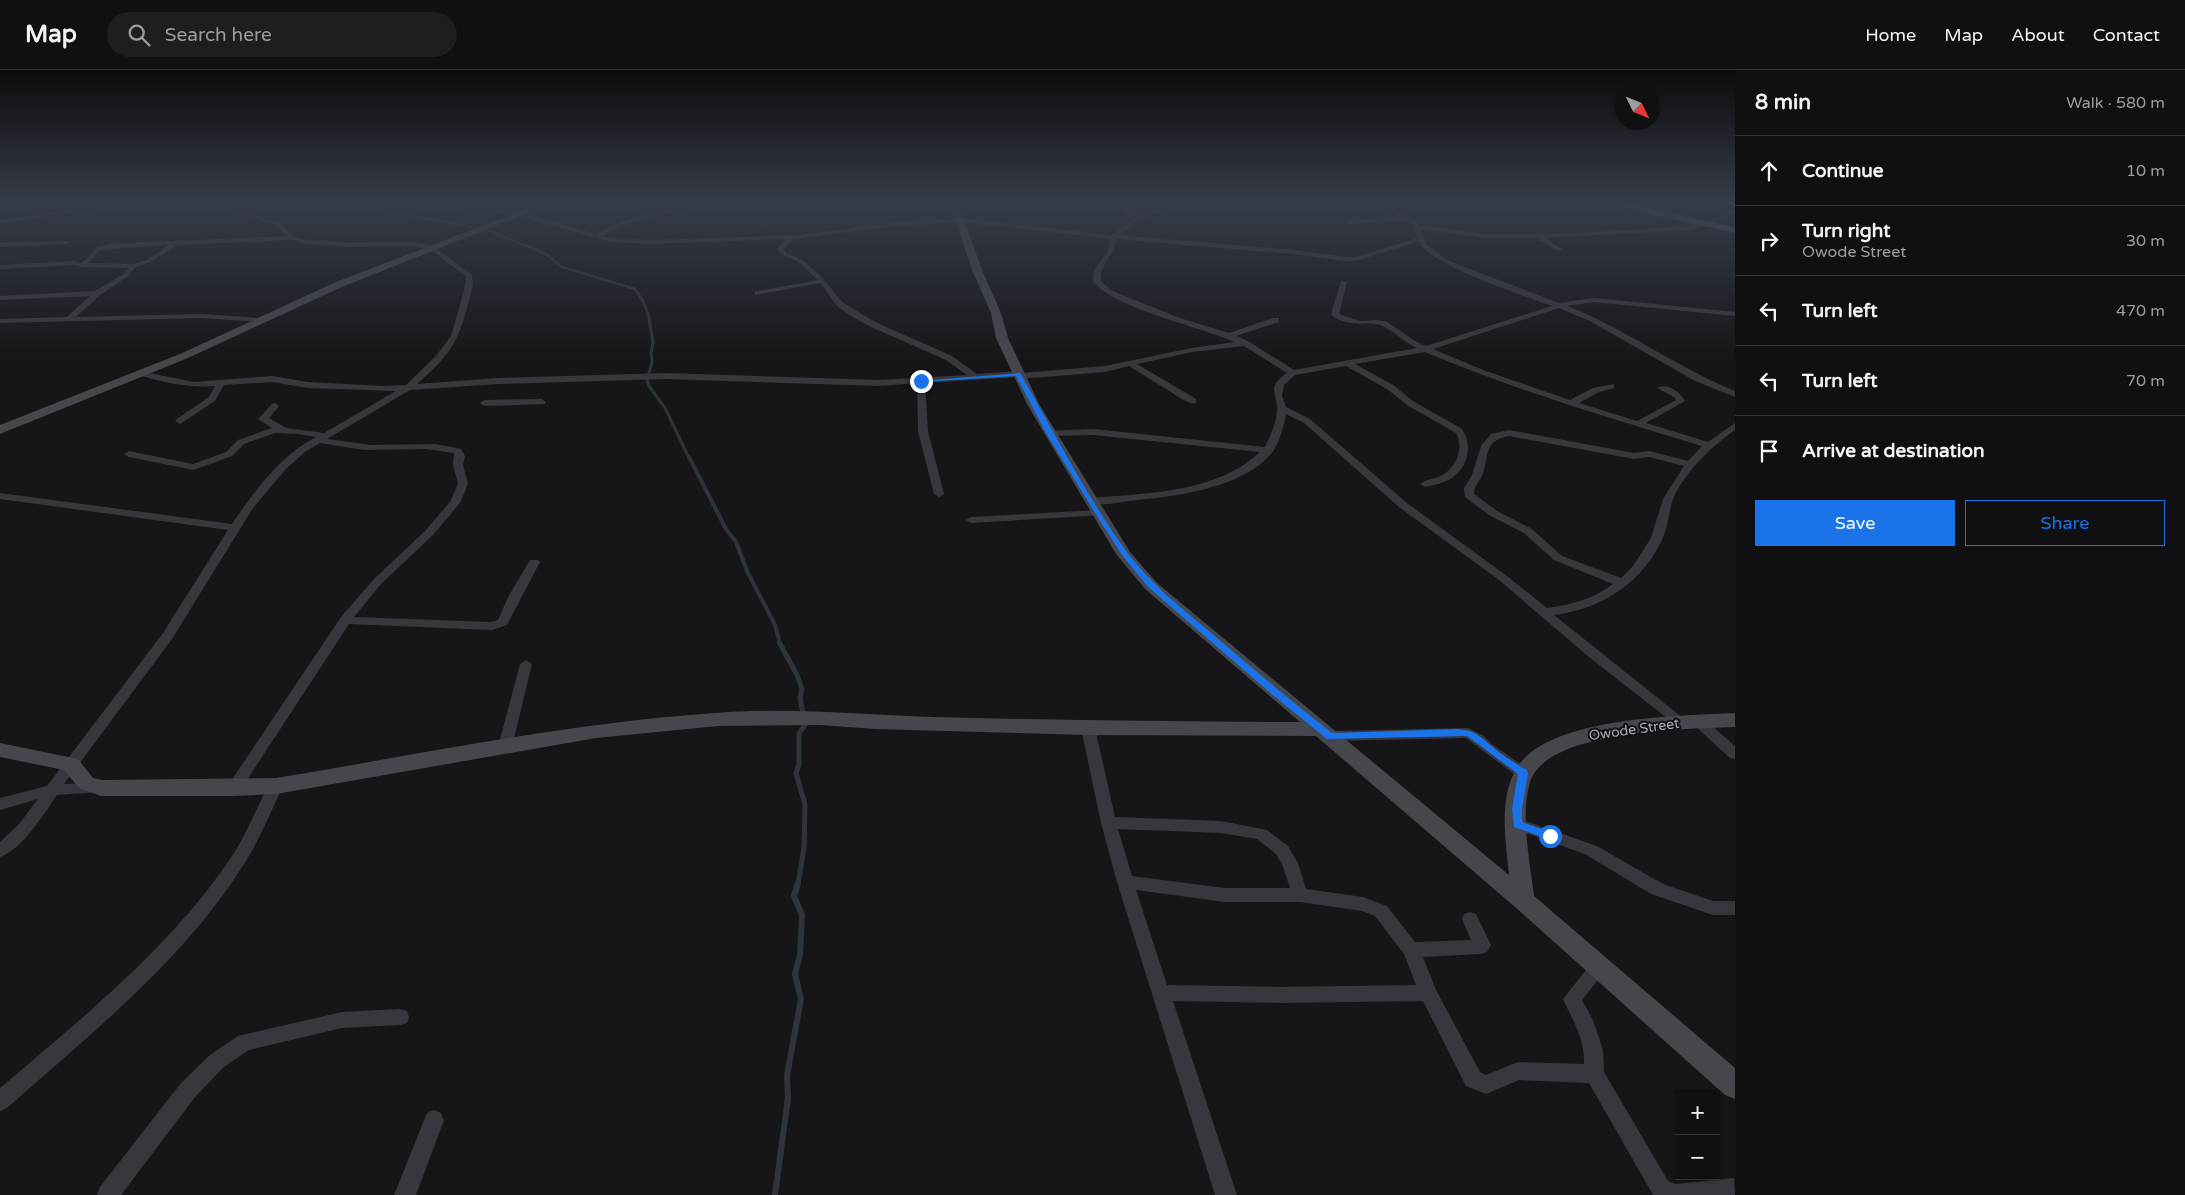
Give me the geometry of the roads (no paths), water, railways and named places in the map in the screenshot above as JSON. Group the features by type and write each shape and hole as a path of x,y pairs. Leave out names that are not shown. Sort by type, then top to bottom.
{"main road":[{"path":"0,430 142,373 220,340 258,320 340,284 413,256"},
{"path":"972,256 996,313 1002,338 1049,433 1124,554 1151,586 1523,900 1735,1086"},
{"path":"0,750 71,764 86,784 101,788 234,788 276,786 596,730 718,719 820,718 876,722 1324,733"},
{"name":"Owode Street","path":"1523,773 1544,752 1578,738 1622,728 1735,720"},
{"path":"1523,773 1517,809 1517,824 1523,900"}],"street":[{"path":"82,265 93,256"},
{"path":"0,267 75,263 82,265 134,266 157,256"},
{"path":"0,851 27,826 71,764 125,696 180,617 234,528 289,460 320,438 406,388 436,361 455,335 470,291 468,275 442,256"},
{"path":"788,256 799,260 823,281 839,302 860,318 948,358 975,377"},
{"path":"1108,256 1097,270 1095,277 1097,282 1108,292 1177,320 1205,327 1229,336 1245,343 1293,372"},
{"path":"1314,256 1344,260 1357,259 1367,256"},
{"path":"1437,256 1470,272 1562,306 1620,333 1698,379 1735,394"},
{"path":"69,320 97,293 126,275 134,266"},
{"path":"758,293 823,281"},
{"path":"1343,282 1336,302 1336,315 1361,323 1377,322 1384,324 1412,343 1480,372 1572,404 1708,445"},
{"path":"0,298 97,293"},
{"path":"971,520 1095,507 1216,483 1234,476 1259,460 1276,440 1282,408 1278,395 1279,385 1286,376 1293,372 1426,349 1562,306 1594,300 1735,314"},
{"path":"0,321 202,316 258,320"},
{"path":"1229,336 1276,320"},
{"path":"489,395 666,376 880,383 1105,370 1185,352 1245,343"},
{"path":"1131,364 1146,374 1166,383 1180,396 1193,401"},
{"path":"1348,364 1390,387 1410,404 1459,430 1464,436 1465,442 1461,460 1454,472 1440,480 1425,484"},
{"path":"142,373 172,382 194,385 272,379 334,387 383,390 406,388 489,395 542,402"},
{"path":"921,381 923,431 939,494"},
{"path":"180,421 212,399 222,382"},
{"path":"1572,404 1596,390 1611,386"},
{"path":"1638,424 1681,401 1678,395 1661,388"},
{"path":"234,788 345,620 378,582 429,533 455,503 463,484 458,465 460,456 458,450 428,446 350,447 282,429 263,419 275,406"},
{"path":"1282,408 1307,421 1409,508 1545,612 1594,654 1735,754"},
{"path":"1545,612 1562,611 1596,602 1621,583 1649,552 1658,537 1670,496 1697,454 1735,426"},
{"path":"129,454 194,467 229,454 241,442 252,437 282,429"},
{"path":"1049,433 1093,432 1267,450"},
{"path":"1621,583 1558,558 1528,531 1493,513 1470,495 1469,488 1477,475 1484,448 1494,436 1508,432 1634,456 1649,454 1690,465"},
{"path":"0,496 234,528"},
{"path":"345,620 492,626 503,622 514,597 534,562"},
{"path":"505,747 526,664"},
{"path":"1088,728 1124,882 1226,1195"},
{"path":"1324,733 1468,733 1523,773"},
{"path":"0,1101 140,974 191,922 237,863 276,786"},
{"path":"0,804 52,790 101,788"},
{"path":"1109,823 1221,827 1261,834 1282,850 1290,862 1300,895"},
{"path":"1517,824 1591,850 1657,889 1713,908 1735,908"},
{"path":"1124,882 1225,895 1300,895 1363,904 1381,911 1410,950 1428,992 1473,1079 1486,1085 1518,1071 1594,1074"},
{"path":"1410,950 1481,947 1482,945 1470,919"},
{"path":"1599,966 1572,999 1584,1020 1594,1050 1594,1074 1661,1188 1674,1195 1734,1189"},
{"path":"1160,993 1280,995 1428,992"},
{"path":"108,1195 188,1090 216,1060 245,1042 342,1020 400,1017"},
{"path":"405,1195 434,1120"}],"waterway":[{"path":"548,256 562,267 635,289 643,301 648,314"},
{"path":"648,313 653,342 652,362 647,380 649,386 665,408 689,458"},
{"path":"689,457 726,529 736,542 747,571 775,625 780,644"},
{"path":"780,644 797,675 802,689 800,698 805,725 799,733 799,765 796,773 805,805 804,847 798,884"},
{"path":"775,1195 788,1098 787,1075 801,999 795,974 800,955 802,915 794,896 798,883"}]}
